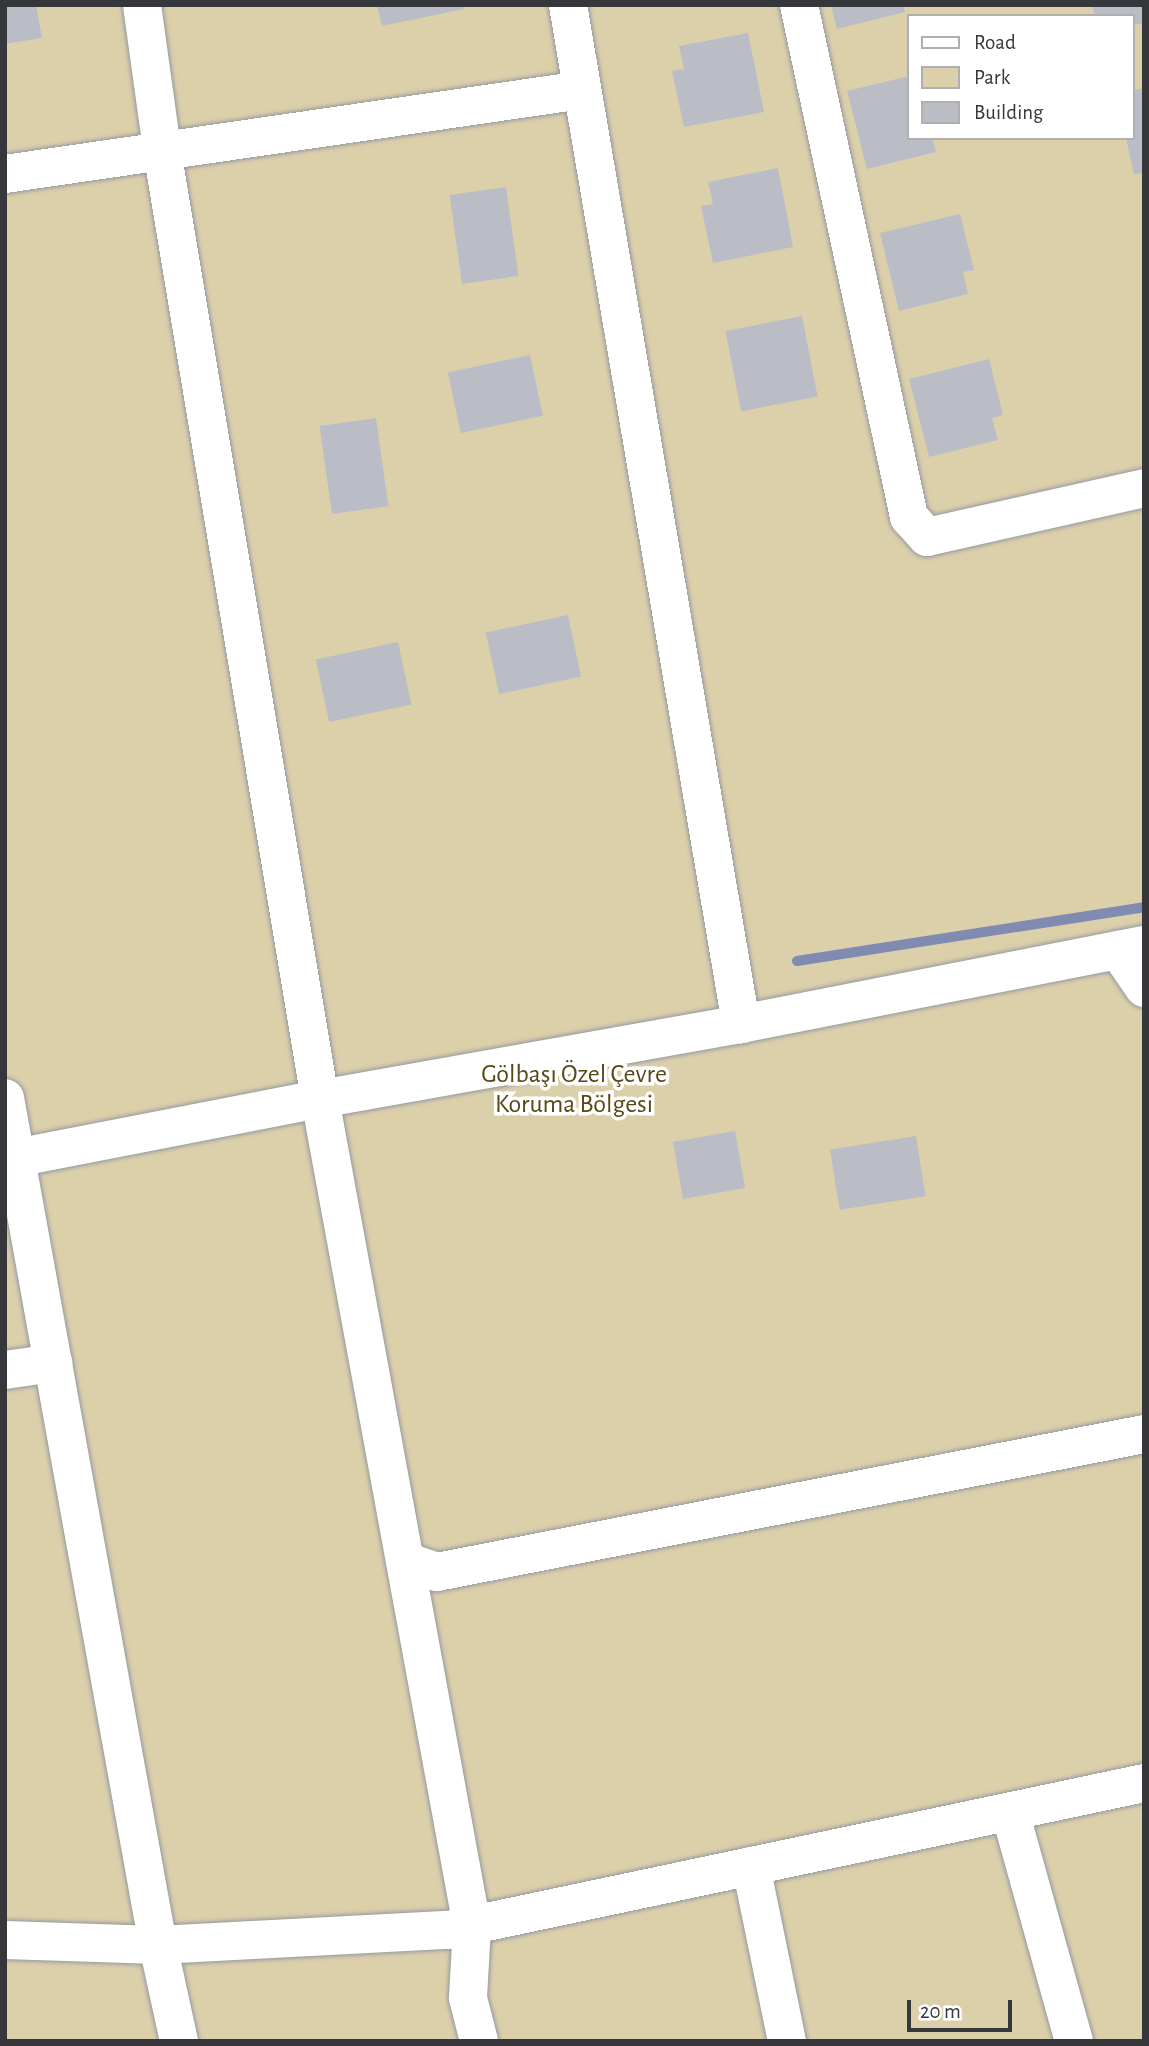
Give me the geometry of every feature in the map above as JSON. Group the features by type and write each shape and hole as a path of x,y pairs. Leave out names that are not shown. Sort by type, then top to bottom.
{"street":[{"path":"142,5 162,150 320,1099 472,1926 468,1998 479,2041"},
{"path":"568,5 741,1024"},
{"path":"799,5 909,517 928,537 1144,488"},
{"path":"5,174 582,90"},
{"path":"10,1159 320,1099 741,1024 1131,947 1144,988"},
{"path":"5,1098 10,1159 52,1363 158,1945 179,2041"},
{"path":"5,1370 52,1363"},
{"path":"404,1561 436,1572 1144,1434"},
{"path":"5,1940 158,1945 435,1931 472,1926 1144,1783"},
{"path":"1010,1811 1074,2041"},
{"path":"751,1867 787,2041"}],"green space":[{"name":"Gölbaşı Özel Çevre Koruma Bölgesi","path":"5,5 1144,5 1144,2041 5,2041"}],"building":[{"path":"5,5 36,5 42,38 5,44"},
{"path":"377,5 463,5 464,9 382,26"},
{"path":"831,5 903,5 905,12 837,29"},
{"path":"1092,5 1144,5 1144,23 1135,25 1135,14 1094,14"},
{"path":"748,33 764,112 684,127 672,71 684,69 679,46"},
{"path":"908,76 908,140 933,140 936,152 867,169 847,91"},
{"path":"1144,88 1144,172 1134,175 1126,140 1135,140 1135,90"},
{"path":"778,168 793,247 713,263 701,206 713,204 708,182"},
{"path":"506,187 519,276 462,284 450,195"},
{"path":"960,214 974,270 963,272 968,294 899,311 880,233"},
{"path":"802,316 818,396 741,411 725,331"},
{"path":"530,355 543,416 461,433 448,372"},
{"path":"989,359 1003,415 992,418 998,440 929,457 909,379"},
{"path":"376,418 388,506 332,514 320,426"},
{"path":"568,615 581,677 499,694 486,632"},
{"path":"398,642 411,705 329,722 316,659"},
{"path":"735,1131 745,1188 683,1199 673,1142"},
{"path":"916,1136 926,1196 840,1210 830,1150"}],"waterway":[{"path":"797,961 1144,907"}]}
